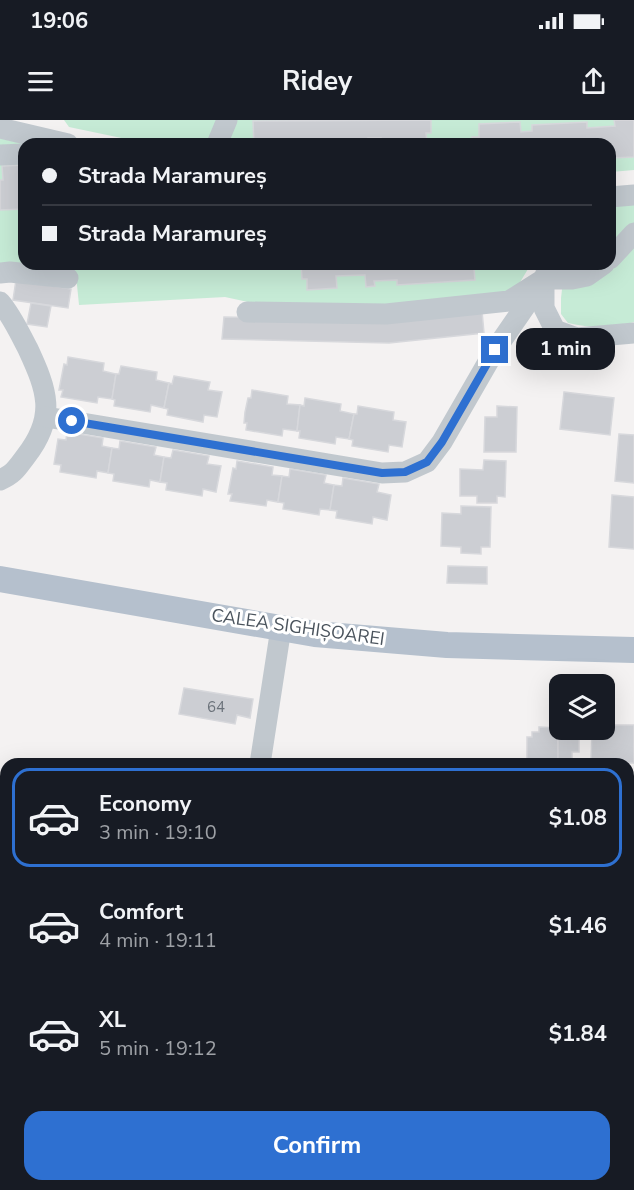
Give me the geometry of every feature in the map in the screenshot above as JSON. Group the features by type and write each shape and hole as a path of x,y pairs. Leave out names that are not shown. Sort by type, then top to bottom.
{"main road":[{"name":"CALEA SIGHIȘOAREI","path":"0,579 315,634 447,645 634,650"}],"street":[{"path":"220,138 227,120"},
{"path":"0,128 27,127 52,138"},
{"path":"0,155 18,154"},
{"path":"616,196 634,195"},
{"path":"616,252 634,233"},
{"path":"547,272 572,279 587,276 596,270"},
{"path":"247,312 386,314 509,301 547,272"},
{"path":"547,272 544,308 555,330 577,338 634,333"},
{"path":"46,417 382,473 405,472 427,462 442,442 495,350 547,272"},
{"path":"0,273 68,278"},
{"path":"0,302 11,315 43,381 47,400 46,417 33,447 12,475 0,480"},
{"path":"261,758 281,628"}],"green space":[{"path":"64,120 634,120 634,170 616,172 616,138 121,138 69,127"},
{"path":"0,138 18,142 18,267 0,264"},
{"path":"634,197 634,322 601,327 568,323 561,314 564,270 616,270 616,200"},
{"path":"41,270 527,270 516,289 493,297 364,309 262,305 225,297 79,305 76,275"}],"building":[{"path":"431,120 431,133 426,133 426,138 254,138 253,121"},
{"path":"614,120 634,120 634,157 616,158 616,138 472,137 479,137 479,124 520,122 521,132 532,131 532,125 587,122 587,128 615,126"},
{"path":"18,165 18,209 0,210 2,166"},
{"path":"301,270 474,270 475,280 397,285 397,280 374,281 375,286 366,287 365,275 336,276 337,288 307,290 307,279 302,279"},
{"path":"16,280 71,289 68,308 13,300"},
{"path":"31,303 51,306 47,327 27,324"},
{"path":"482,311 484,333 389,343 222,339 224,317 387,321"},
{"path":"68,357 104,363 103,371 116,374 112,399 98,397 97,403 61,397 63,390 59,390 64,364 67,365"},
{"path":"121,366 157,372 156,380 169,383 164,408 151,405 150,412 114,406 115,400 112,399 116,374 119,374"},
{"path":"174,376 210,382 208,390 222,392 217,417 204,415 203,422 167,415 168,409 164,408 169,383 172,384"},
{"path":"252,390 288,396 287,404 300,405 297,431 283,429 282,436 246,430 245,412"},
{"path":"564,392 614,398 610,435 560,429"},
{"path":"305,398 341,404 340,411 354,414 349,439 336,437 335,444 299,438 300,431 297,431 300,405 304,406"},
{"path":"358,406 394,412 393,420 406,422 402,447 389,445 388,452 352,446 353,440 349,439"},
{"path":"497,406 517,407 516,452 484,452 485,417 497,417"},
{"path":"67,432 103,438 102,446 112,448 108,473 97,471 96,478 60,472 61,465 54,464 58,439 66,440"},
{"path":"619,434 634,435 634,483 615,481"},
{"path":"120,441 156,447 154,455 164,457 160,482 150,480 149,487 113,481 114,474 108,473 112,448 119,449"},
{"path":"173,450 209,456 207,464 221,466 216,492 203,489 202,496 166,490 167,483 160,482 164,457 171,458"},
{"path":"484,460 506,461 505,497 497,496 497,503 477,503 477,496 460,496 460,469 483,470"},
{"path":"237,461 273,467 272,475 282,476 278,502 267,500 266,506 230,501 232,494 228,494 233,468 236,469"},
{"path":"290,469 326,475 324,483 334,485 330,510 320,509 319,515 283,509 284,503 278,502 282,476 289,477"},
{"path":"343,478 379,484 377,492 391,495 387,520 373,517 372,524 336,518 337,511 330,510 334,485 342,486"},
{"path":"612,495 634,497 634,549 609,547"},
{"path":"461,506 491,507 490,547 481,547 481,554 461,553 461,547 441,546 442,513 461,514"},
{"path":"448,566 487,567 487,584 447,583"},
{"path":"184,688 253,699 250,718 237,715 235,724 179,714"},
{"path":"615,725 634,725 634,758 591,758 592,740 615,740"},
{"path":"539,727 549,728 549,740 558,740 558,758 527,758 527,737 532,737 532,732 539,732"},
{"path":"558,740 579,740 579,752 572,752 572,758 558,758"}],"route":[{"path":"72,421 382,473 405,472 427,462 442,442 495,350"}]}
